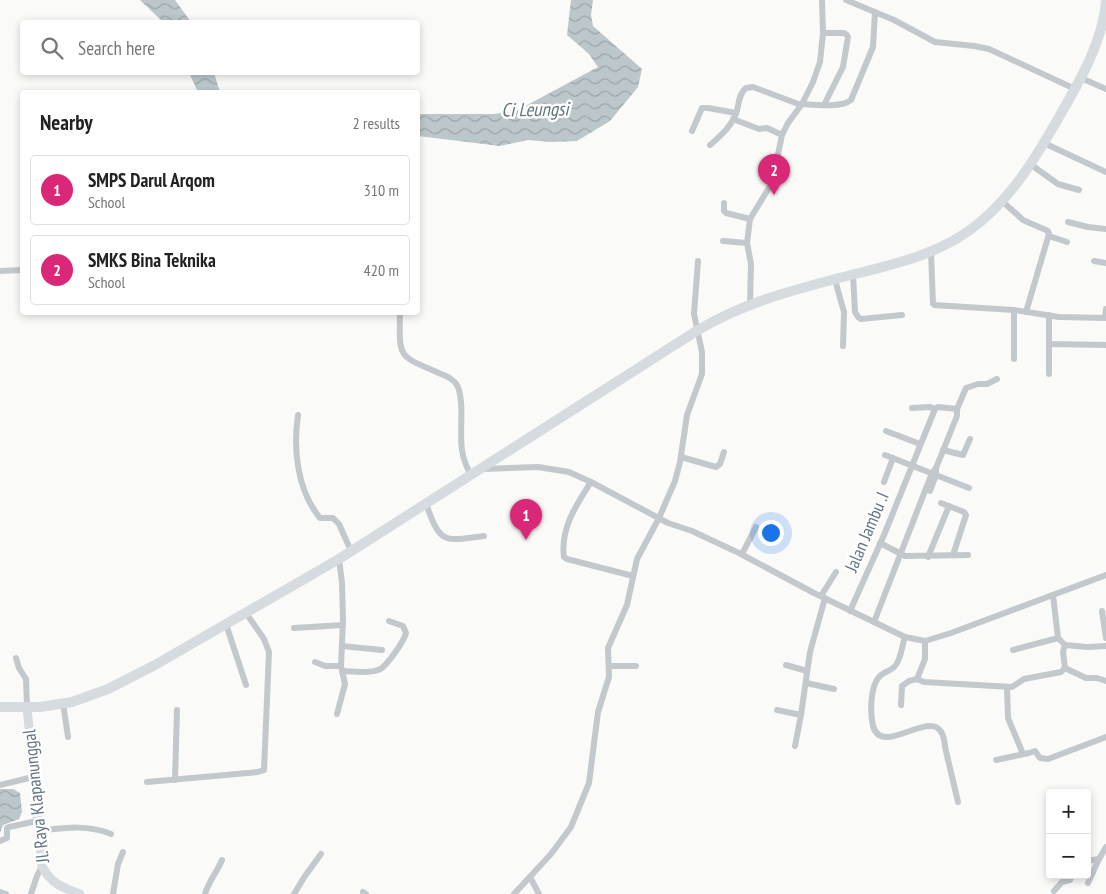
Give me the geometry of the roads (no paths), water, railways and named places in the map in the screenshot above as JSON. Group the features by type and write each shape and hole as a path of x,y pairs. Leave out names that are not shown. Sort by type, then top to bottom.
{"main road":[{"path":"0,707 63,704 82,699 108,689 155,665 339,559 715,320 750,304 911,259 931,252 952,241 979,223 1002,201 1044,143 1081,78 1102,24 1106,2"}],"street":[{"path":"750,304 751,264 747,243 750,219 772,183 782,135 813,82 820,62 823,33 822,0"},
{"path":"846,0 894,20 931,41 989,49 1075,90"},
{"path":"710,146 726,130 735,116 741,93 749,87 801,105 849,103 873,47 875,12"},
{"path":"823,33 844,33 848,37 843,67 824,105"},
{"path":"1081,78 1106,89"},
{"path":"692,131 701,109 704,108 735,116 759,129 767,128 782,135"},
{"path":"1044,143 1106,172"},
{"path":"1030,164 1058,184 1079,190"},
{"path":"1002,201 1016,215 1048,231 1050,236 1026,312"},
{"path":"724,203 726,213 750,219"},
{"path":"1068,222 1106,229"},
{"path":"1050,236 1067,242"},
{"path":"723,241 747,243"},
{"path":"931,252 934,306 1014,310 1049,315 1105,318 1106,309"},
{"path":"514,894 560,842 571,826 589,783 596,724 608,681 608,648 627,605 637,559 659,518 675,482 687,415 702,374 702,352 694,314 698,261"},
{"path":"1094,262 1106,263"},
{"path":"0,271 20,270"},
{"path":"853,275 855,312 858,318 902,315"},
{"path":"835,280 844,312 843,346"},
{"path":"1014,310 1014,359"},
{"path":"400,315 400,342 403,354 414,362 448,377 456,384 460,402 462,450 464,462 471,476"},
{"path":"1049,315 1049,374"},
{"path":"1049,344 1106,345"},
{"path":"876,623 957,416 957,409 968,387 987,384 997,379"},
{"path":"912,408 930,407 935,409 938,406 957,409"},
{"name":"Jalan Jambu .I","path":"850,611 935,409"},
{"path":"298,415 295,439 303,487 320,518 333,518 340,524 351,551"},
{"path":"886,431 920,444"},
{"path":"944,450 963,455 970,439"},
{"path":"680,457 716,467 720,464 724,452"},
{"path":"885,455 935,472 969,488"},
{"path":"884,482 893,458"},
{"path":"482,469 538,467 569,472 668,523 692,531 742,554 850,611 905,637 925,641 1106,575"},
{"path":"591,482 569,518 564,557 633,576"},
{"path":"941,503 964,512 966,515 953,555"},
{"path":"426,504 435,529 443,536 456,540 484,536"},
{"path":"928,557 949,506"},
{"path":"742,554 756,527"},
{"path":"880,543 903,556 968,555"},
{"path":"337,714 344,684 341,668 343,626 342,584 339,559"},
{"path":"795,746 802,714 810,652 823,597 836,572"},
{"path":"1053,595 1058,638 1065,645 1106,646"},
{"path":"1102,611 1106,638"},
{"path":"147,782 264,770 269,652 264,639 246,613"},
{"path":"315,662 324,666 341,668 376,671 382,668 406,635 403,626 389,621"},
{"path":"226,624 246,685"},
{"path":"294,628 343,626"},
{"path":"905,637 896,665 880,676 876,684 872,708 874,726 881,735 889,737 895,737 925,726 934,727 939,730 944,739 958,802"},
{"path":"1013,650 1058,638"},
{"path":"917,679 926,655 925,641"},
{"path":"1065,645 1063,652 1065,668"},
{"path":"342,646 382,650"},
{"path":"16,658 19,668 26,679 27,707"},
{"path":"786,665 808,671"},
{"path":"609,666 636,666"},
{"path":"1065,668 1086,678 1097,678 1106,681"},
{"path":"901,705 902,686 909,681 917,679 932,684 1007,687 1015,686 1024,679 1061,672 1065,668"},
{"path":"806,683 834,689"},
{"path":"1007,687 1008,718 1023,754"},
{"path":"63,704 68,737"},
{"name":"Jl. Raya Klapanunggal","path":"27,707 42,866 49,879 62,887 80,894"},
{"path":"175,780 177,710"},
{"path":"777,710 802,714"},
{"path":"996,760 1035,751 1040,758 1048,759 1106,736"},
{"path":"0,785 33,777"},
{"path":"0,841 7,838 7,828 37,821"},
{"path":"38,831 84,828 99,829 111,834"},
{"path":"1088,882 1106,847"},
{"path":"114,894 118,864 123,852"},
{"path":"294,894 321,854"},
{"path":"1091,860 1099,859"},
{"path":"205,894 222,860"},
{"path":"31,894 42,866"},
{"path":"530,877 539,894"},
{"path":"1054,891 1062,882 1071,879"},
{"path":"0,892 6,894"}],"water":[{"path":"140,0 175,0 190,20 161,20"},
{"name":"Ci Leungsi","path":"571,0 593,0 591,15 593,26 642,69 638,87 610,121 577,141 552,142 528,140 500,146 420,136 420,114 494,114 516,111 598,67 589,54 567,35"},
{"path":"190,75 215,75 220,90 197,90"},
{"path":"0,789 13,789 20,793 22,812 19,819 3,825 0,833"}],"place":[{"name":"SMKS Bina Teknika","path":"774,195"},
{"name":"SMPS Darul Arqom","path":"526,540"}]}
